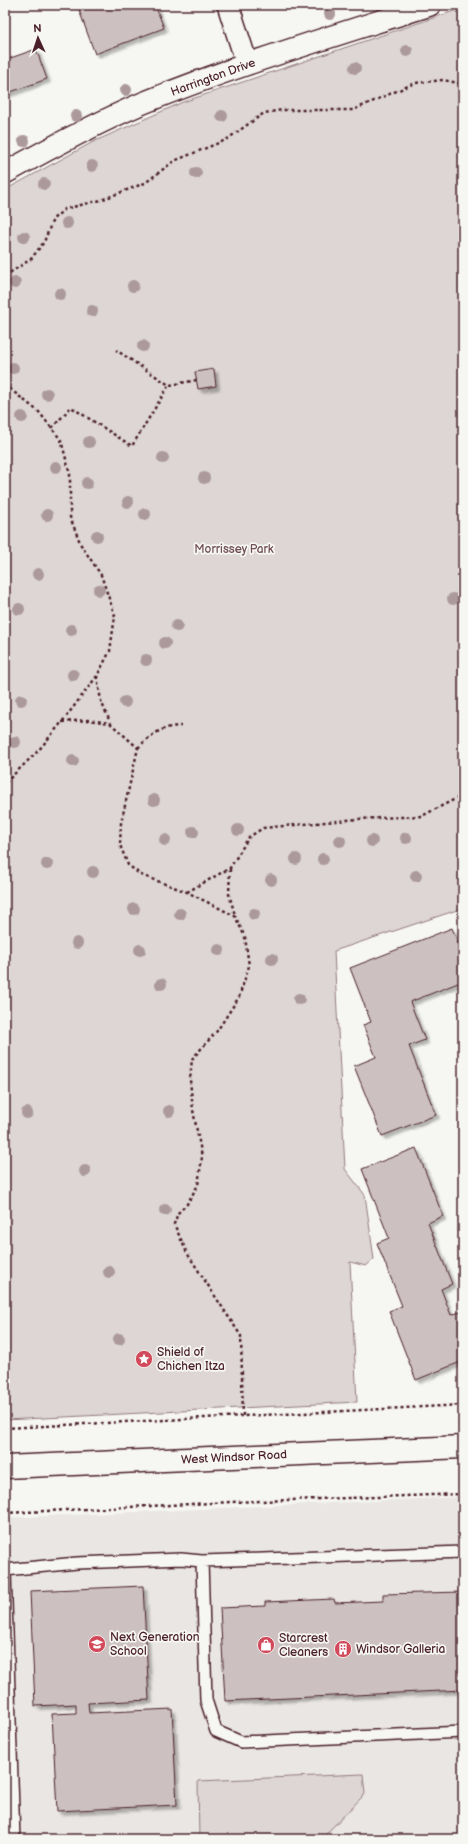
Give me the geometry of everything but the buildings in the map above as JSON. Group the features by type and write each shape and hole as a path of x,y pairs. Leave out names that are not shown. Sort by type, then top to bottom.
{"main road":[{"name":"West Windsor Road","path":"5,1467 463,1447"}],"street":[{"path":"228,5 247,64"},
{"name":"Harrington Drive","path":"5,173 67,139 142,104 247,64 430,5"}],"lane":[{"path":"14,1839 5,1571 76,1563 181,1559 202,1561 463,1552"},
{"path":"202,1561 206,1700 216,1731 241,1742 463,1732"}],"path":[{"path":"5,276 31,259 44,242 53,219 65,209 101,200 145,183 174,161 226,140 264,113 282,110 353,110 415,83 443,80 463,84"},
{"path":"116,350 169,385 197,380"},
{"path":"5,385 39,412 61,440 70,474 70,517 81,545 101,575 116,616 110,651 97,676 38,751 5,783"},
{"path":"52,428 71,407 132,446 169,385"},
{"path":"97,676 101,701 110,723 138,748"},
{"path":"62,722 88,720 110,723"},
{"path":"181,726 173,726 161,730 149,737 138,748 121,823 120,845 128,865 141,875 187,892 235,916"},
{"path":"243,1417 241,1336 187,1253 174,1224 178,1214 187,1204 198,1185 202,1157 193,1110 190,1080 192,1059 217,1030 239,997 248,966 245,937 235,916 229,894 230,868 249,837 264,828 358,819 422,816 463,795"},
{"path":"187,892 230,868"},
{"path":"5,1428 463,1405"},
{"path":"5,1513 232,1502 463,1494"}],"shaded area":[{"path":"463,1497 463,1839 5,1839 5,1518"}],"green space":[{"name":"Morrissey Park","path":"463,8 463,908 334,951 345,1169 365,1195 374,1259 366,1266 350,1262 357,1402 5,1420 5,190 93,142 183,102"},
{"path":"363,1774 365,1794 321,1839 199,1839 198,1781"}],"place":[{"name":"Shield of Chichen Itza","path":"144,1359"},
{"name":"Next Generation School","path":"97,1644"},
{"name":"Starcrest Cleaners","path":"266,1645"},
{"name":"Windsor Galleria","path":"343,1649"}]}
